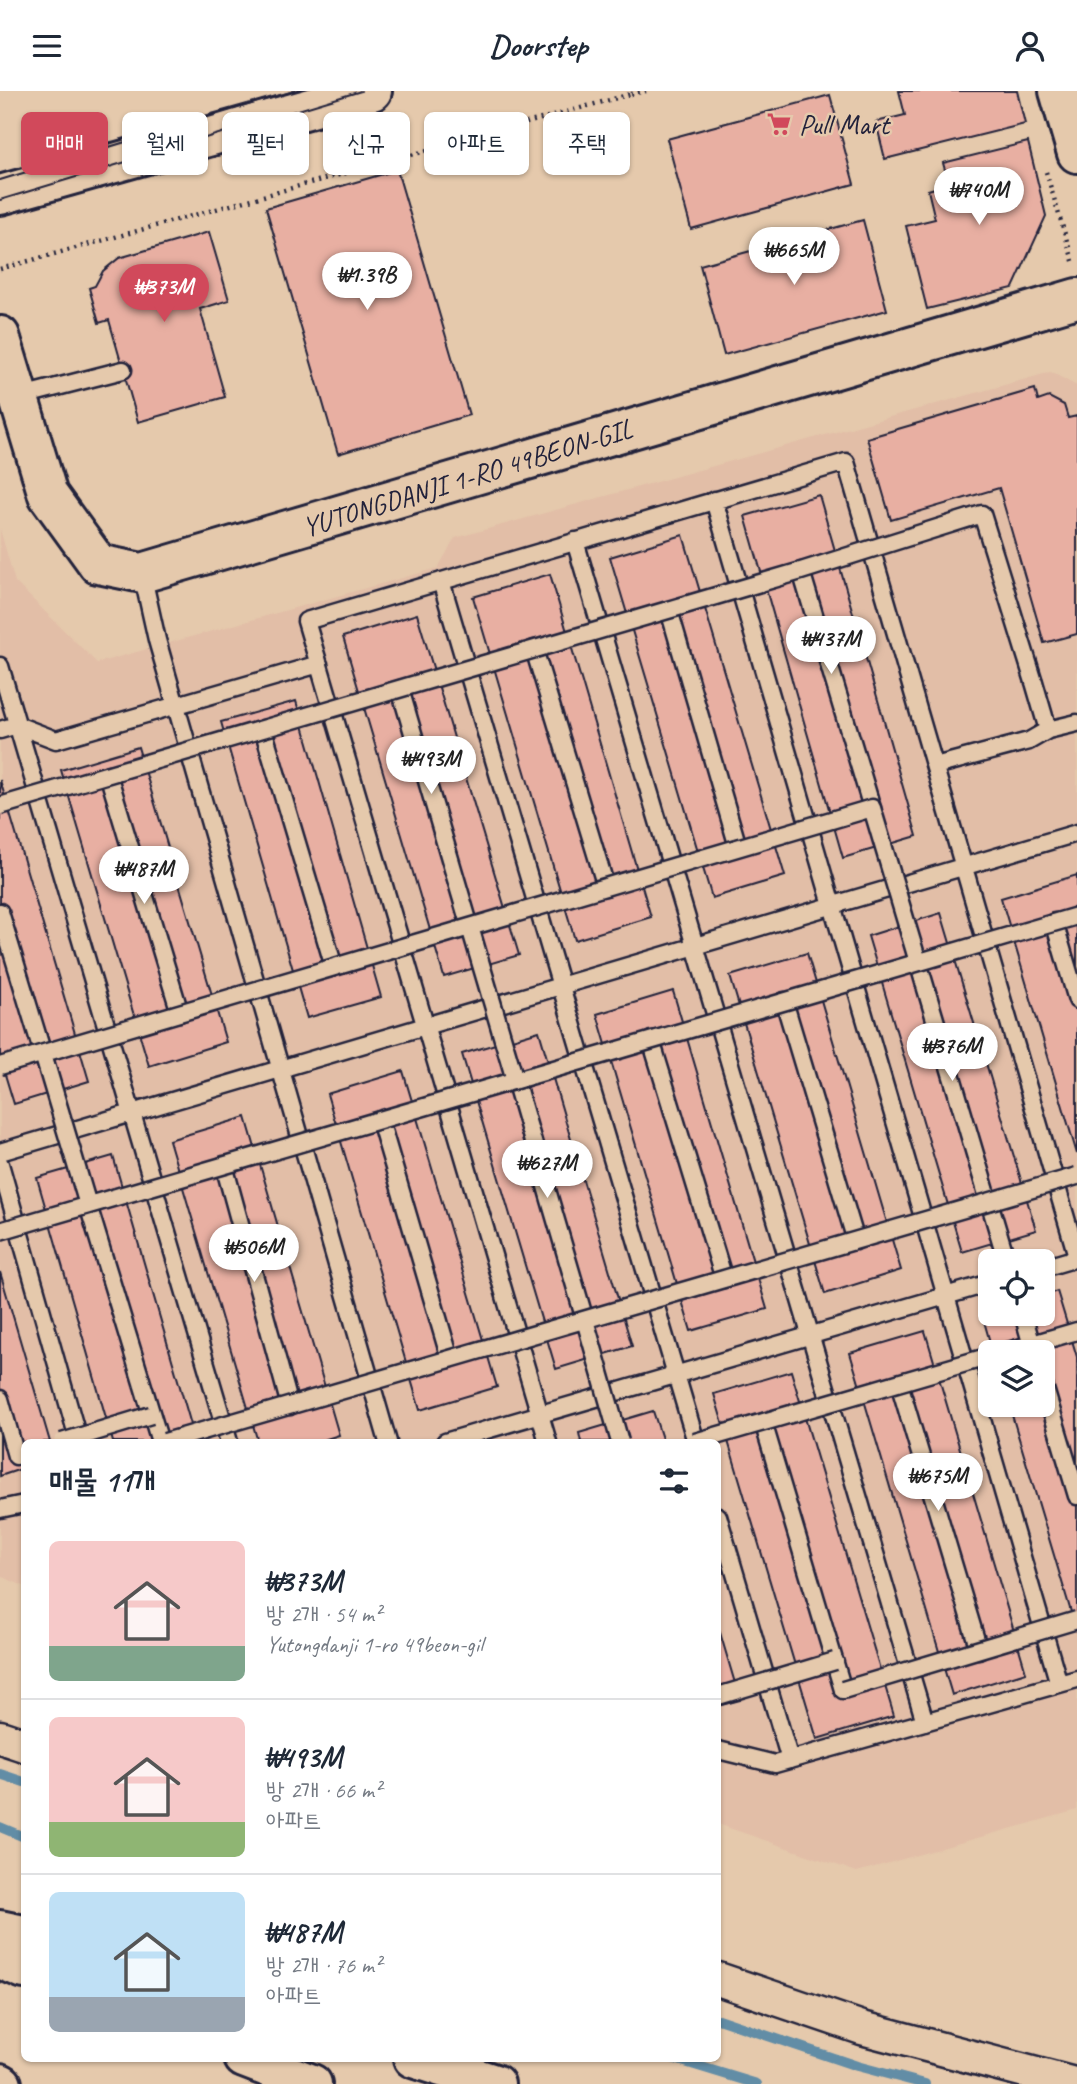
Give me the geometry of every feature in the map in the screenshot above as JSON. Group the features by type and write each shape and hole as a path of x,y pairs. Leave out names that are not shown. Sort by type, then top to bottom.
{"street":[{"path":"0,195 372,91"},
{"name":"YUTONGDANJI 1-RO 49BEON-GIL","path":"0,336 48,495 98,565 142,573 1077,297"},
{"path":"0,1737 21,1744"},
{"path":"0,1930 21,1934"},
{"path":"0,1959 21,1968"},
{"path":"721,1980 862,2028 1074,2084"},
{"path":"254,2062 312,2084"},
{"path":"426,2062 495,2084"}],"lane":[{"path":"18,397 123,370"},
{"path":"547,1439 306,621 846,462 1077,1257 1055,1264"},
{"path":"714,500 1059,1684"},
{"path":"0,806 802,571 982,514 1048,730"},
{"path":"575,541 925,1722"},
{"path":"802,571 1003,1249"},
{"path":"142,573 157,640 387,1439"},
{"path":"441,581 694,1439"},
{"path":"669,610 738,847"},
{"path":"534,649 606,887"},
{"path":"0,730 17,725 56,740 319,664"},
{"path":"0,666 228,1439"},
{"path":"400,689 619,1439"},
{"path":"935,766 1029,741 1048,730 1077,723"},
{"path":"263,729 334,967"},
{"path":"108,774 180,1013"},
{"path":"0,1066 872,808"},
{"path":"0,1152 1077,833"},
{"path":"0,912 158,1439"},
{"path":"0,1231 1077,916"},
{"path":"1054,922 1077,1000"},
{"path":"784,1001 856,1241"},
{"path":"652,1040 724,1279"},
{"path":"380,1120 450,1359"},
{"path":"0,1164 78,1439"},
{"path":"224,1165 290,1406"},
{"path":"175,1439 1077,1176"},
{"path":"455,1439 978,1287"},
{"path":"1054,1340 1077,1331"},
{"path":"705,1439 978,1360"},
{"path":"899,1383 979,1650"},
{"path":"0,1399 20,1455"},
{"path":"72,1439 151,1415"},
{"path":"1053,1417 1077,1496"},
{"path":"763,1422 843,1690 1077,1620"},
{"path":"0,1509 21,1505"},
{"path":"721,1525 790,1760"},
{"path":"721,1695 835,1661"},
{"path":"721,1751 775,1765 1077,1679"}],"path":[{"path":"0,269 646,91"},
{"path":"1064,126 1077,275"}],"shaded area":[{"path":"1051,372 1077,386 1077,1810 857,1872 721,1825 721,1439 21,1439 21,1585 0,1576 0,529 15,582 97,663 438,568 455,538"}],"building":[{"path":"899,91 1017,91 1025,124 885,159 876,122 905,115"},
{"path":"830,95 854,184 691,229 667,139"},
{"path":"1028,142 1046,216 1013,288 927,309 906,226 935,219 928,190 949,184 943,163"},
{"path":"380,175 398,175 469,415 338,454 266,208"},
{"path":"863,220 887,310 724,355 700,265"},
{"path":"209,232 229,300 200,309 225,397 138,422 109,320 99,323 89,288 95,286 103,271 119,258"},
{"path":"1035,389 1038,401 1049,397 1064,405 1068,418 1077,416 1077,634 1044,643 999,488 891,520 867,438"},
{"path":"819,495 917,836 843,858 745,516"},
{"path":"683,535 785,876 712,898 610,557"},
{"path":"550,574 651,917 575,940 473,597"},
{"path":"417,614 519,955 444,977 343,637"},
{"path":"296,701 381,997 307,1018 221,722"},
{"path":"138,747 226,1042 149,1066 61,770"},
{"path":"0,780 89,1081 14,1104 0,1058"},
{"path":"1077,875 1077,1154 1001,898"},
{"path":"941,913 1036,1230 962,1252 868,936"},
{"path":"807,953 901,1270 825,1294 730,976"},
{"path":"673,991 767,1309 691,1331 597,1014"},
{"path":"539,1031 632,1346 556,1369 462,1054"},
{"path":"403,1071 497,1387 420,1410 327,1094"},
{"path":"246,1117 339,1435 326,1439 257,1439 169,1140"},
{"path":"113,1156 195,1439 112,1439 37,1178"},
{"path":"0,1272 49,1439 21,1439 21,1469 0,1476"},
{"path":"1057,1291 1077,1357 1077,1632 1013,1417 1055,1417 1055,1340 989,1340 985,1326 1055,1326"},
{"path":"925,1331 1026,1672 952,1695 850,1353"},
{"path":"791,1371 894,1716 817,1739 714,1394"},
{"path":"653,1411 662,1439 580,1439 579,1433"},
{"path":"721,1636 740,1700 721,1705"}],"waterway":[{"path":"0,1774 21,1781"},
{"path":"0,1827 21,1836"},
{"path":"721,2020 857,2066 925,2084"},
{"path":"685,2062 757,2084"}],"tram line":[{"path":"0,180 294,91"},
{"path":"0,200 361,91"}],"place":[{"name":"Pull Mart","path":"779,124"}]}
